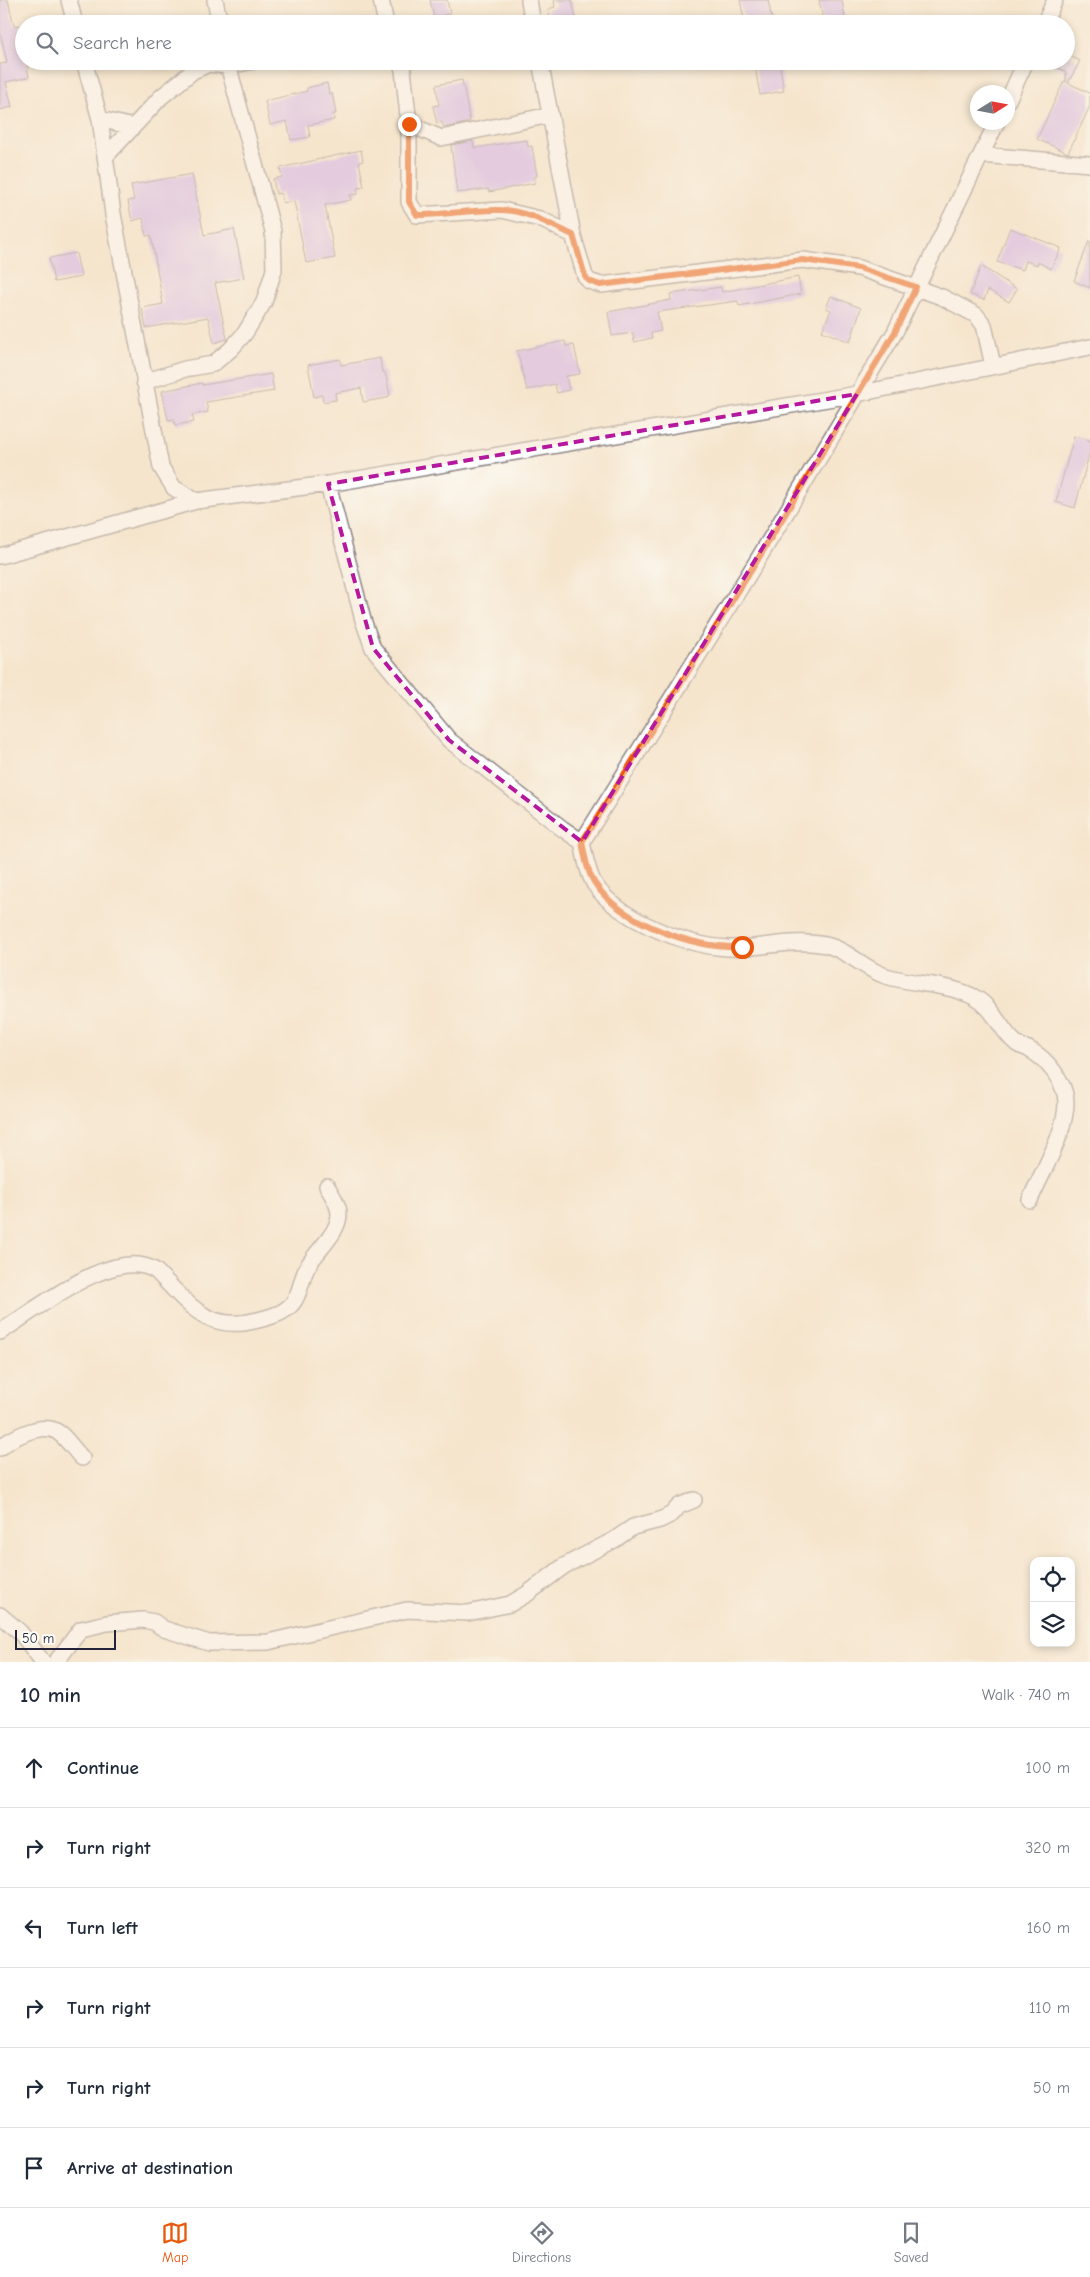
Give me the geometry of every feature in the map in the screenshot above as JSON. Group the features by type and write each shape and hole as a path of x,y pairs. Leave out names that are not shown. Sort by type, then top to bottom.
{"street":[{"path":"69,0 73,15"},
{"path":"215,0 218,15"},
{"path":"381,0 384,15"},
{"path":"529,0 532,15"},
{"path":"1048,15 1055,0"},
{"path":"86,70 100,119 113,214 161,467 174,488 196,501"},
{"path":"105,157 161,97 195,70"},
{"path":"144,382 213,364 231,349 245,333 264,302 274,270 273,231 229,70"},
{"path":"404,70 409,124 409,202 417,215 502,210 540,219 573,235"},
{"path":"542,70 573,235 585,276 589,281 600,285 803,260 859,268 942,297 976,315 984,325 993,366"},
{"path":"1015,85 1022,70"},
{"path":"409,124 441,138 550,115"},
{"path":"100,119 133,127"},
{"path":"582,842 757,561 895,332 993,130"},
{"path":"981,154 1090,164"},
{"path":"0,556 196,501 328,484 857,394 1090,347"},
{"path":"328,484 363,620 373,648 449,740 582,842 589,871 595,884 604,895 645,924 712,946 729,948 784,943 828,945 884,976 956,990 975,998 988,1008 1017,1044 1032,1050 1053,1070 1062,1084 1066,1100 1063,1124 1030,1200"},
{"path":"0,1332 58,1294 115,1266 132,1264 150,1266 156,1270 194,1308 222,1324 246,1324 275,1315 292,1304 307,1266 336,1225 339,1214 337,1204 326,1186"},
{"path":"0,1448 22,1435 44,1428 56,1430 82,1458"},
{"path":"56,1662 82,1629 107,1623 149,1621 164,1629 209,1643 251,1644 268,1642 407,1610 459,1613 492,1609 510,1604 527,1594 564,1566 614,1540 633,1527 660,1520 672,1514 679,1506 694,1500"},
{"path":"0,1615 20,1632 43,1662"}],"highlighted area":[{"path":"857,394 582,842 449,740 373,648 328,484"}],"building":[{"path":"0,0 8,0 15,26 15,70 28,70 29,77 6,82 12,107 0,110 0,64 7,63 0,32"},
{"path":"430,0 447,0 450,14 434,15"},
{"path":"554,0 572,0 575,15 549,15 548,9 555,7"},
{"path":"740,0 768,0 771,15 743,15"},
{"path":"819,0 842,0 844,15 822,15"},
{"path":"1075,58 1080,61 1068,83 1090,93 1090,106 1068,153 1037,139 1064,81 1066,82 1066,72 1062,70 1075,70"},
{"path":"756,70 780,70 784,91 760,95"},
{"path":"462,80 470,122 444,128 442,122 437,123 433,106 439,105 436,85"},
{"path":"327,83 329,94 332,93 336,114 333,114 334,120 308,125 310,137 291,140 287,121 270,125 265,101 307,91 307,88"},
{"path":"527,140 528,147 532,146 537,176 534,177 535,183 489,192 488,189 457,193 451,145 473,141 474,148"},
{"path":"361,150 363,161 359,162 364,187 357,188 358,194 350,195 351,200 325,205 335,258 306,263 294,201 283,203 281,193 276,194 273,179 282,177 280,168"},
{"path":"192,174 204,235 234,229 244,278 215,283 227,339 214,343 208,317 146,328 142,308 163,304 151,235 146,236 143,218 132,221 128,201 134,200 131,185"},
{"path":"1010,228 1061,248 1051,269 1038,262 1037,265 1026,261 1023,270 997,262"},
{"path":"1090,241 1090,288 1074,281"},
{"path":"76,253 81,277 54,282 49,258"},
{"path":"981,266 1017,289 1009,302 988,290 984,300 970,294"},
{"path":"798,277 801,294 739,306 738,301 657,312 661,331 651,333 652,338 634,342 633,333 612,336 608,312 671,300 670,294 721,287 722,292"},
{"path":"831,296 861,308 850,342 822,331 831,310 826,308"},
{"path":"565,341 566,346 574,345 580,374 566,376 569,390 557,393 555,384 527,390 517,351"},
{"path":"380,358 382,372 385,372 390,395 387,398 363,402 361,388 335,393 336,400 323,402 322,395 314,397 308,365 340,359 341,365"},
{"path":"271,374 274,391 206,402 208,412 192,415 194,422 175,425 174,419 168,420 162,391 202,383 202,385"},
{"path":"1074,436 1090,440 1090,451 1075,508 1056,502"}],"route":[{"path":"409,124 409,202 417,215 502,210 540,219 573,235 585,276 595,284 607,285 638,282 803,260 859,268 916,287 895,332 757,561 582,842 589,871 595,884 609,900 645,924 712,946 742,947"}]}
